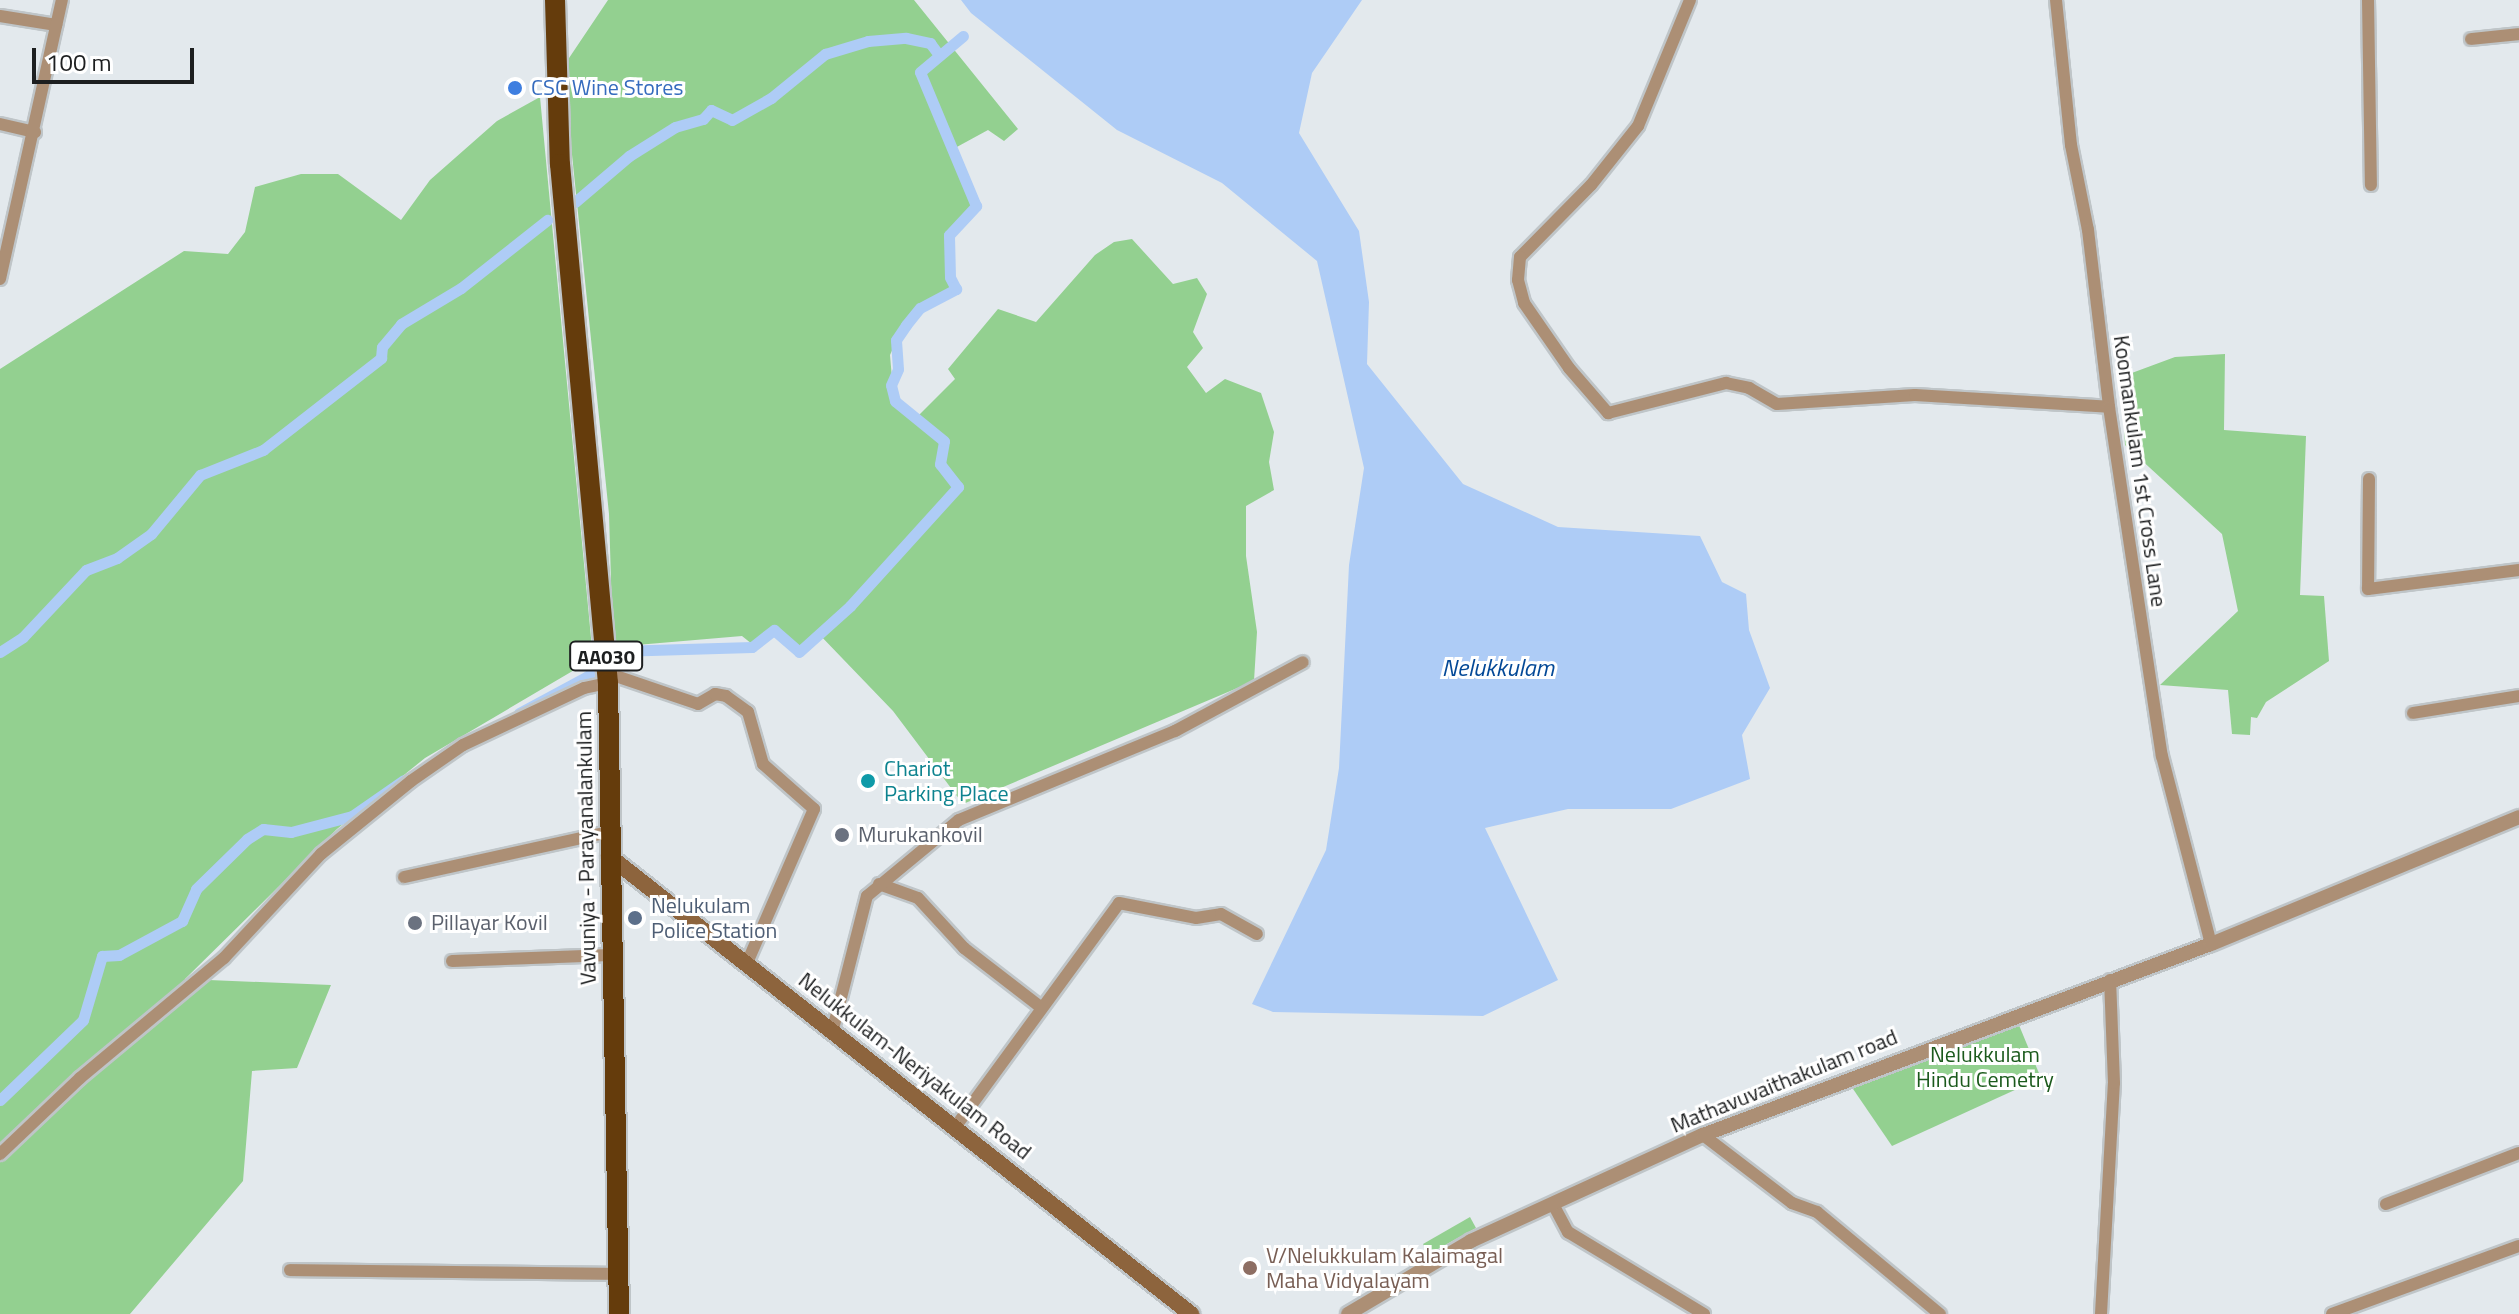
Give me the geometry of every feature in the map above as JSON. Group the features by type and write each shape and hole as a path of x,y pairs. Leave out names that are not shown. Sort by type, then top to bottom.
{"highway":[{"name":"Vavuniya - Parayanalankulam","path":"555,0 560,164 607,678 619,1314"}],"main road":[{"name":"Nelukkulam-Neriyakulam Road","path":"609,856 748,961 1191,1314"}],"street":[{"path":"0,279 6,237 35,132 62,0"},
{"path":"1690,0 1638,126 1591,185 1520,257 1518,280 1524,303 1569,368 1608,413 1726,383 1749,388 1777,404 1915,395 2109,407"},
{"name":"Koomankulam 1st Cross Lane","path":"2056,0 2109,407 2162,756 2211,944"},
{"path":"2368,0 2371,185"},
{"path":"0,16 56,25"},
{"path":"2471,39 2519,34"},
{"path":"0,124 35,132"},
{"path":"2369,479 2368,589 2519,570"},
{"path":"833,1029 855,931 867,896 879,884 983,807 1175,731 1303,662"},
{"path":"0,1154 80,1078 224,958 321,854 411,781 463,745 607,678 698,704 715,694 726,696 748,712 763,764 814,809 748,961"},
{"path":"2413,713 2519,696"},
{"name":"Mathavuvaithakulam road","path":"1348,1314 1471,1241 1554,1206 1703,1135 2211,944 2519,817"},
{"path":"404,877 609,832"},
{"path":"879,884 918,898 964,948 1039,1006"},
{"path":"956,1126 1039,1006 1119,903 1142,903 1196,918 1221,914 1257,934"},
{"path":"452,961 611,955"},
{"path":"2101,1314 2114,1083 2110,980"},
{"path":"1703,1135 1792,1203 1817,1212 1940,1314"},
{"path":"2386,1204 2519,1153"},
{"path":"1554,1206 1568,1232 1704,1314"},
{"path":"2332,1314 2519,1246"},
{"path":"290,1270 618,1274"}],"green space":[{"path":"608,0 914,0 1018,129 1004,141 988,130 955,148 972,206 946,236 951,288 907,317 890,355 894,402 914,420 955,379 948,369 998,309 1036,322 1095,255 1114,242 1132,239 1173,284 1197,278 1207,294 1193,332 1203,348 1187,367 1206,393 1225,379 1261,393 1274,432 1269,462 1274,490 1246,506 1246,556 1257,632 1254,681 963,804 893,711 817,632 798,647 773,626 752,644 742,636 613,647 609,514 563,67"},
{"path":"540,97 593,659 425,758 337,829 185,979 331,985 297,1068 252,1071 243,1181 130,1314 0,1314 0,369 184,251 228,254 245,232 255,187 301,174 338,174 401,220 430,180 497,121"},
{"path":"2225,354 2224,430 2306,436 2300,595 2324,596 2329,661 2266,702 2257,718 2251,717 2250,735 2232,734 2228,690 2160,685 2238,611 2222,534 2125,445 2121,377 2175,357"},
{"name":"Nelukkulam Hindu Cemetry","path":"2016,1018 2041,1078 1892,1146 1851,1086"},
{"path":"1470,1217 1476,1228 1429,1254 1423,1244"}],"water":[{"name":"Nelukkulam","path":"961,0 1362,0 1312,73 1299,133 1359,231 1369,302 1367,364 1463,484 1558,527 1700,536 1722,582 1746,594 1749,630 1770,688 1742,735 1750,779 1671,809 1568,809 1485,828 1558,980 1483,1016 1273,1012 1252,1004 1326,850 1339,768 1349,565 1364,468 1317,261 1222,183 1117,130 971,13"}],"waterway":[{"path":"519,713 588,676 617,651 752,647 774,630 799,652 850,606 958,487 940,464 944,441 895,401 891,385 898,369 896,340 906,325 920,308 956,289 950,277 949,235 976,206 920,72 963,36"},
{"path":"575,202 629,156 675,127 703,119 711,110 732,120 771,98 825,54 868,41 906,38 930,43 939,55"},
{"path":"0,652 23,637 86,570 117,558 151,534 200,475 263,450 381,358 382,347 401,324 461,288 547,220"},
{"path":"0,1100 83,1020 102,956 119,955 182,921 196,889 247,839 263,829 291,832 352,816 404,780"}],"place":[{"name":"CSC Wine Stores","path":"515,88"},
{"name":"Chariot Parking Place","path":"868,781"},
{"name":"Murukankovil","path":"842,835"},
{"name":"Nelukulam Police Station","path":"635,918"},
{"name":"Pillayar Kovil","path":"415,923"},
{"name":"V/Nelukkulam Kalaimagal Maha Vidyalayam","path":"1250,1268"}]}
